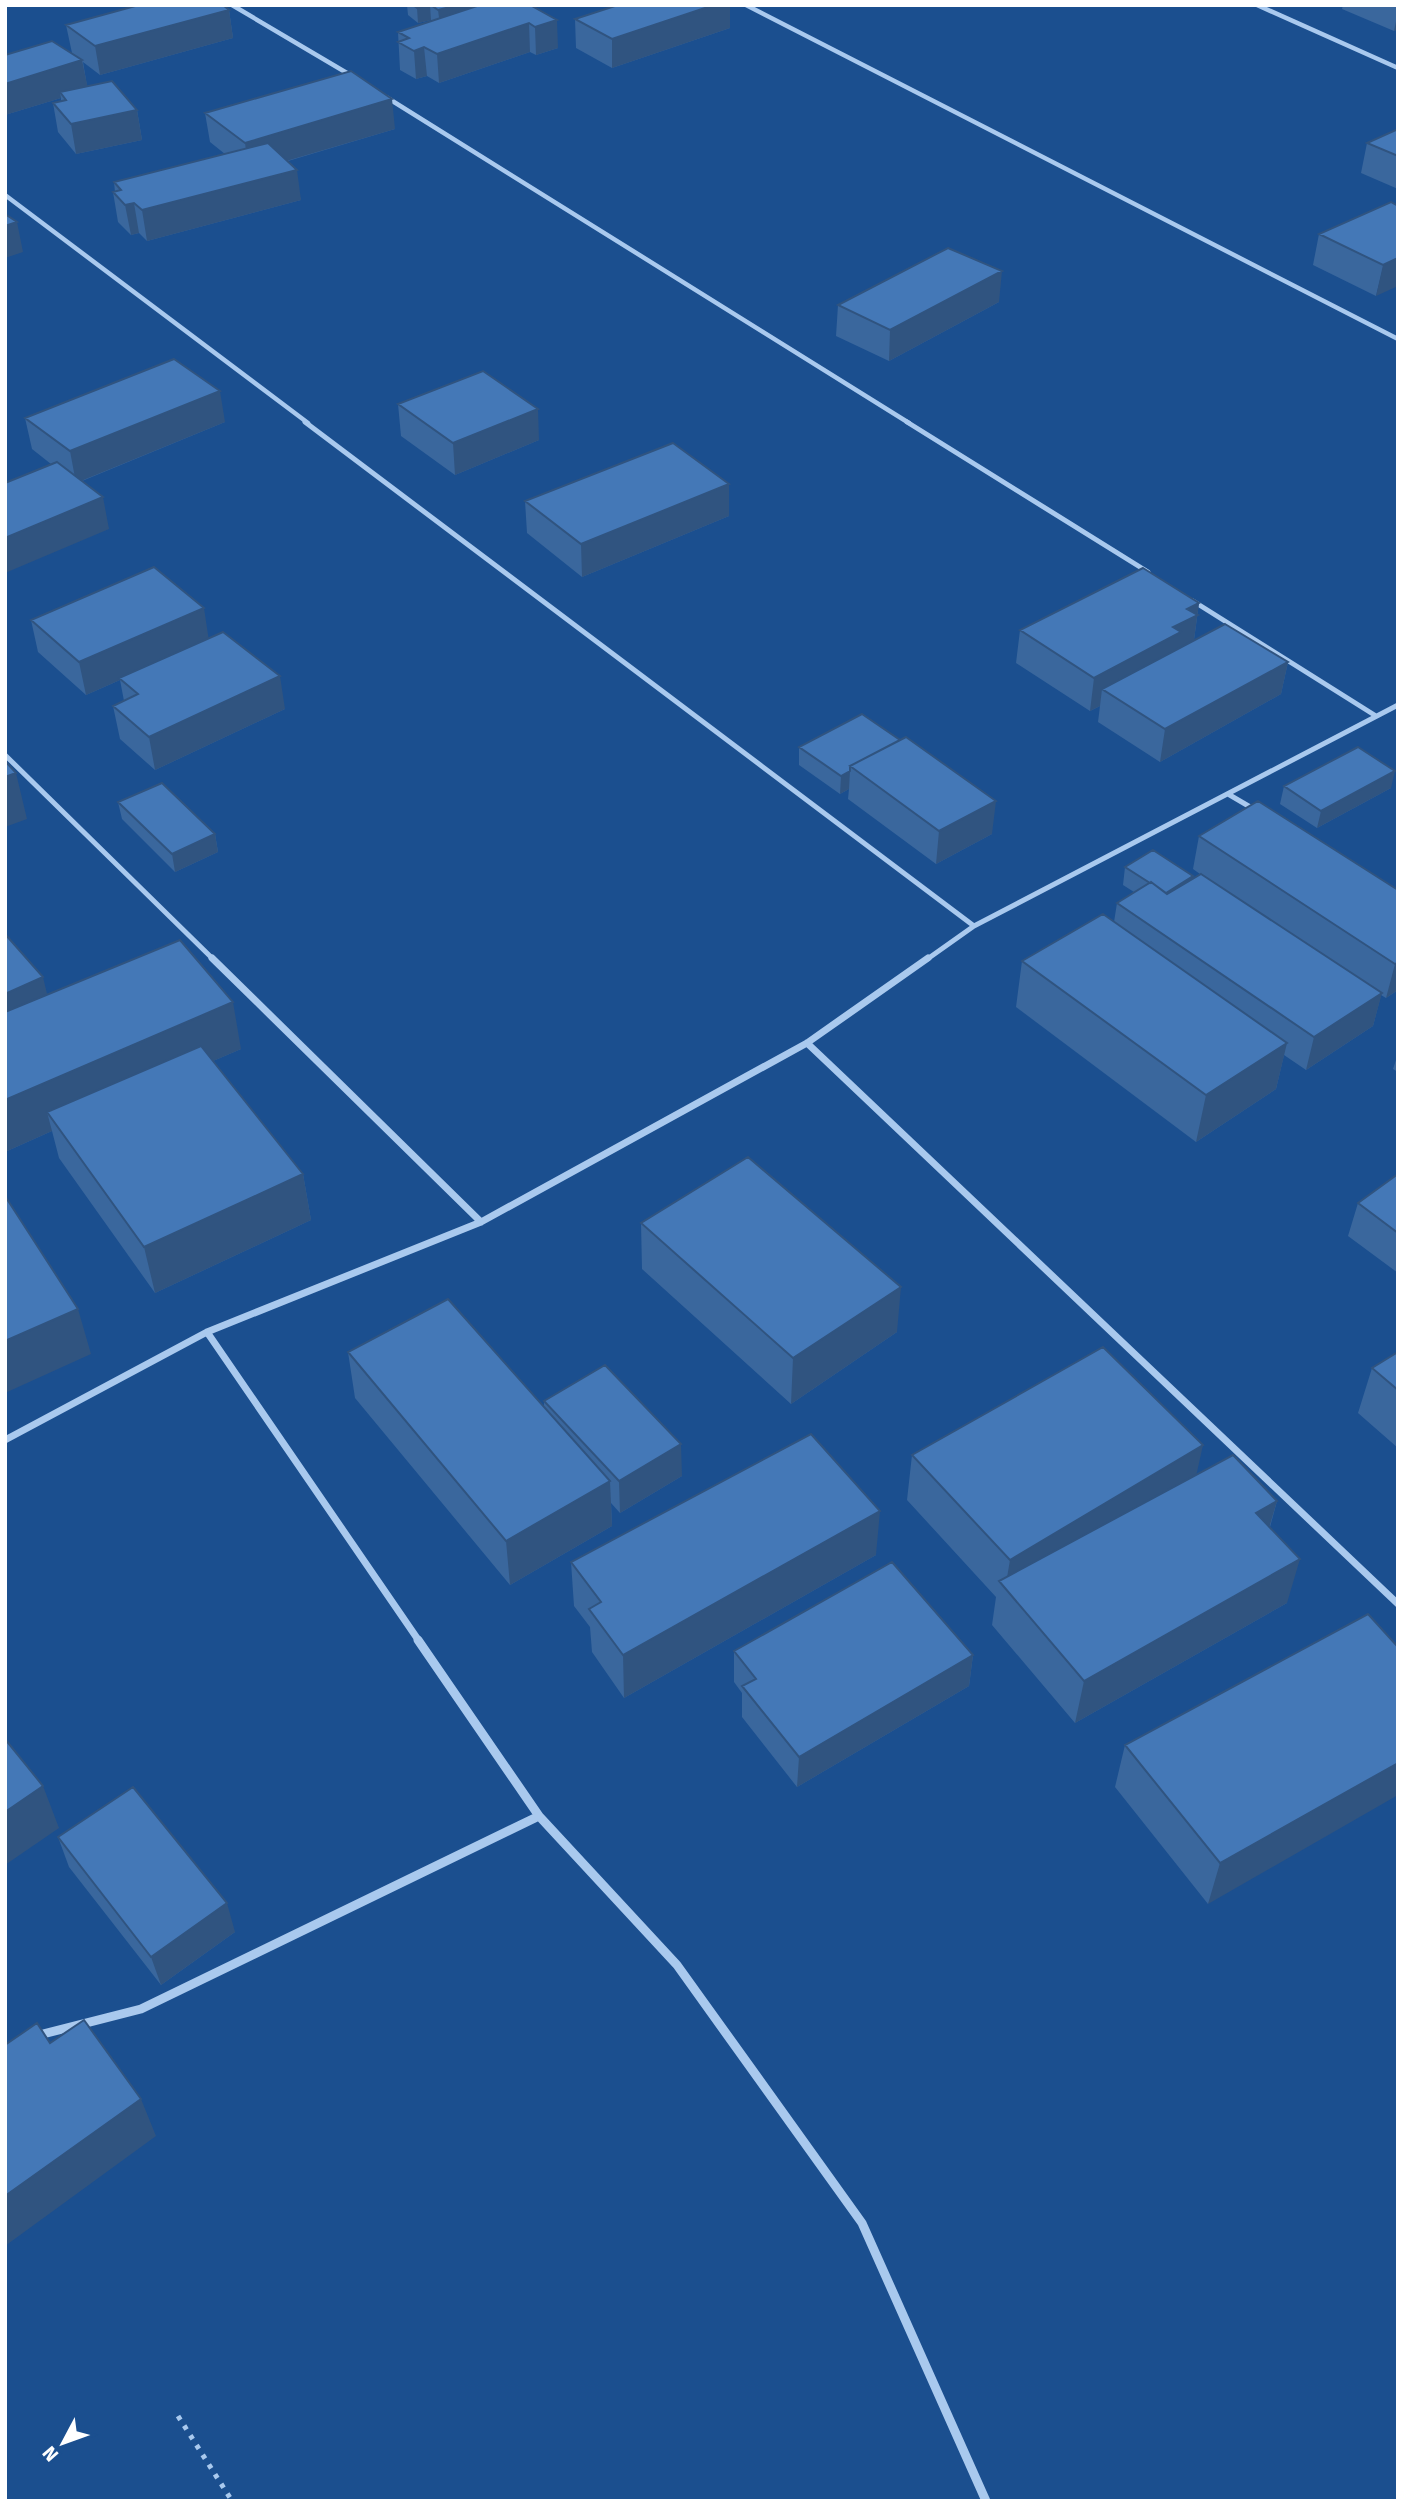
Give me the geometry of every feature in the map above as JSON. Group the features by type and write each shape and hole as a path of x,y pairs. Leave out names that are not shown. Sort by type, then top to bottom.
{"street":[{"path":"232,5 355,78"},
{"path":"746,5 1398,339"},
{"path":"1257,5 1398,68"},
{"path":"377,92 1153,576"},
{"path":"5,195 974,926"},
{"path":"1188,598 1376,716"},
{"path":"5,1440 206,1332 481,1222 807,1043 974,926 1398,705"},
{"path":"5,755 481,1222"},
{"path":"1228,794 1262,815"},
{"path":"807,1043 1398,1604"},
{"path":"206,1332 539,1816 677,1965 862,2223 986,2501"},
{"path":"25,2038 141,2009 539,1816"}],"path":[{"path":"178,2416 232,2501"}],"building":[{"path":"139,5 223,5 229,10 95,46 66,25"},
{"path":"431,5 458,5 438,10"},
{"path":"480,5 530,5 557,20 535,27 529,23 437,54 424,47 414,51 398,42 409,38 398,32"},
{"path":"618,5 714,5 612,39 575,19"},
{"path":"52,41 82,60 5,84 5,55"},
{"path":"351,71 392,99 245,143 205,113"},
{"path":"112,81 137,110 71,124 53,103 66,100 60,92"},
{"path":"1398,129 1398,156 1367,143"},
{"path":"268,143 297,170 142,210 134,203 125,205 113,192 121,190 114,182"},
{"path":"1391,202 1398,206 1398,258 1383,265 1319,234"},
{"path":"5,214 17,222 5,226"},
{"path":"948,248 1002,271 890,330 838,305"},
{"path":"174,359 220,391 70,451 25,418"},
{"path":"483,371 538,409 453,443 398,404"},
{"path":"673,443 729,484 581,544 525,501"},
{"path":"57,462 103,497 5,538 5,483"},
{"path":"154,567 204,608 79,662 31,620"},
{"path":"1143,568 1199,603 1187,609 1198,615 1173,627 1181,632 1094,678 1020,630"},
{"path":"1225,624 1288,662 1165,729 1102,689"},
{"path":"223,632 280,676 149,737 113,706 138,694 119,678"},
{"path":"862,714 900,740 850,766 850,771 841,776 799,747"},
{"path":"906,737 996,801 939,831 850,766"},
{"path":"1358,747 1395,771 1321,811 1284,786"},
{"path":"5,761 16,773 5,777"},
{"path":"162,783 215,834 172,854 118,802"},
{"path":"1258,801 1398,890 1398,963 1395,964 1199,836"},
{"path":"1153,850 1193,876 1166,893 1125,867"},
{"path":"1201,874 1382,993 1314,1037 1117,903 1151,882 1167,894"},
{"path":"1103,914 1287,1043 1206,1095 1022,961"},
{"path":"5,934 43,977 5,994"},
{"path":"180,940 233,1002 5,1100 5,1012"},
{"path":"201,1046 303,1174 144,1247 47,1112"},
{"path":"748,1157 901,1287 793,1358 641,1223"},
{"path":"1398,1174 1398,1233 1358,1203"},
{"path":"5,1196 78,1309 5,1341"},
{"path":"448,1299 610,1481 506,1541 348,1352"},
{"path":"1103,1347 1203,1445 1010,1560 912,1455"},
{"path":"1398,1352 1398,1390 1372,1368"},
{"path":"605,1365 681,1444 619,1481 544,1401"},
{"path":"811,1434 880,1511 623,1655 589,1609 601,1602 571,1562"},
{"path":"1233,1455 1277,1501 1256,1513 1300,1559 1084,1681 999,1581"},
{"path":"892,1562 973,1655 799,1757 742,1686 756,1679 734,1651"},
{"path":"1368,1614 1398,1647 1398,1763 1220,1863 1125,1745"},
{"path":"5,1739 43,1786 5,1812"},
{"path":"133,1787 227,1903 151,1957 58,1837"},
{"path":"84,2020 141,2099 5,2196 5,2045 37,2023 50,2043"}]}
